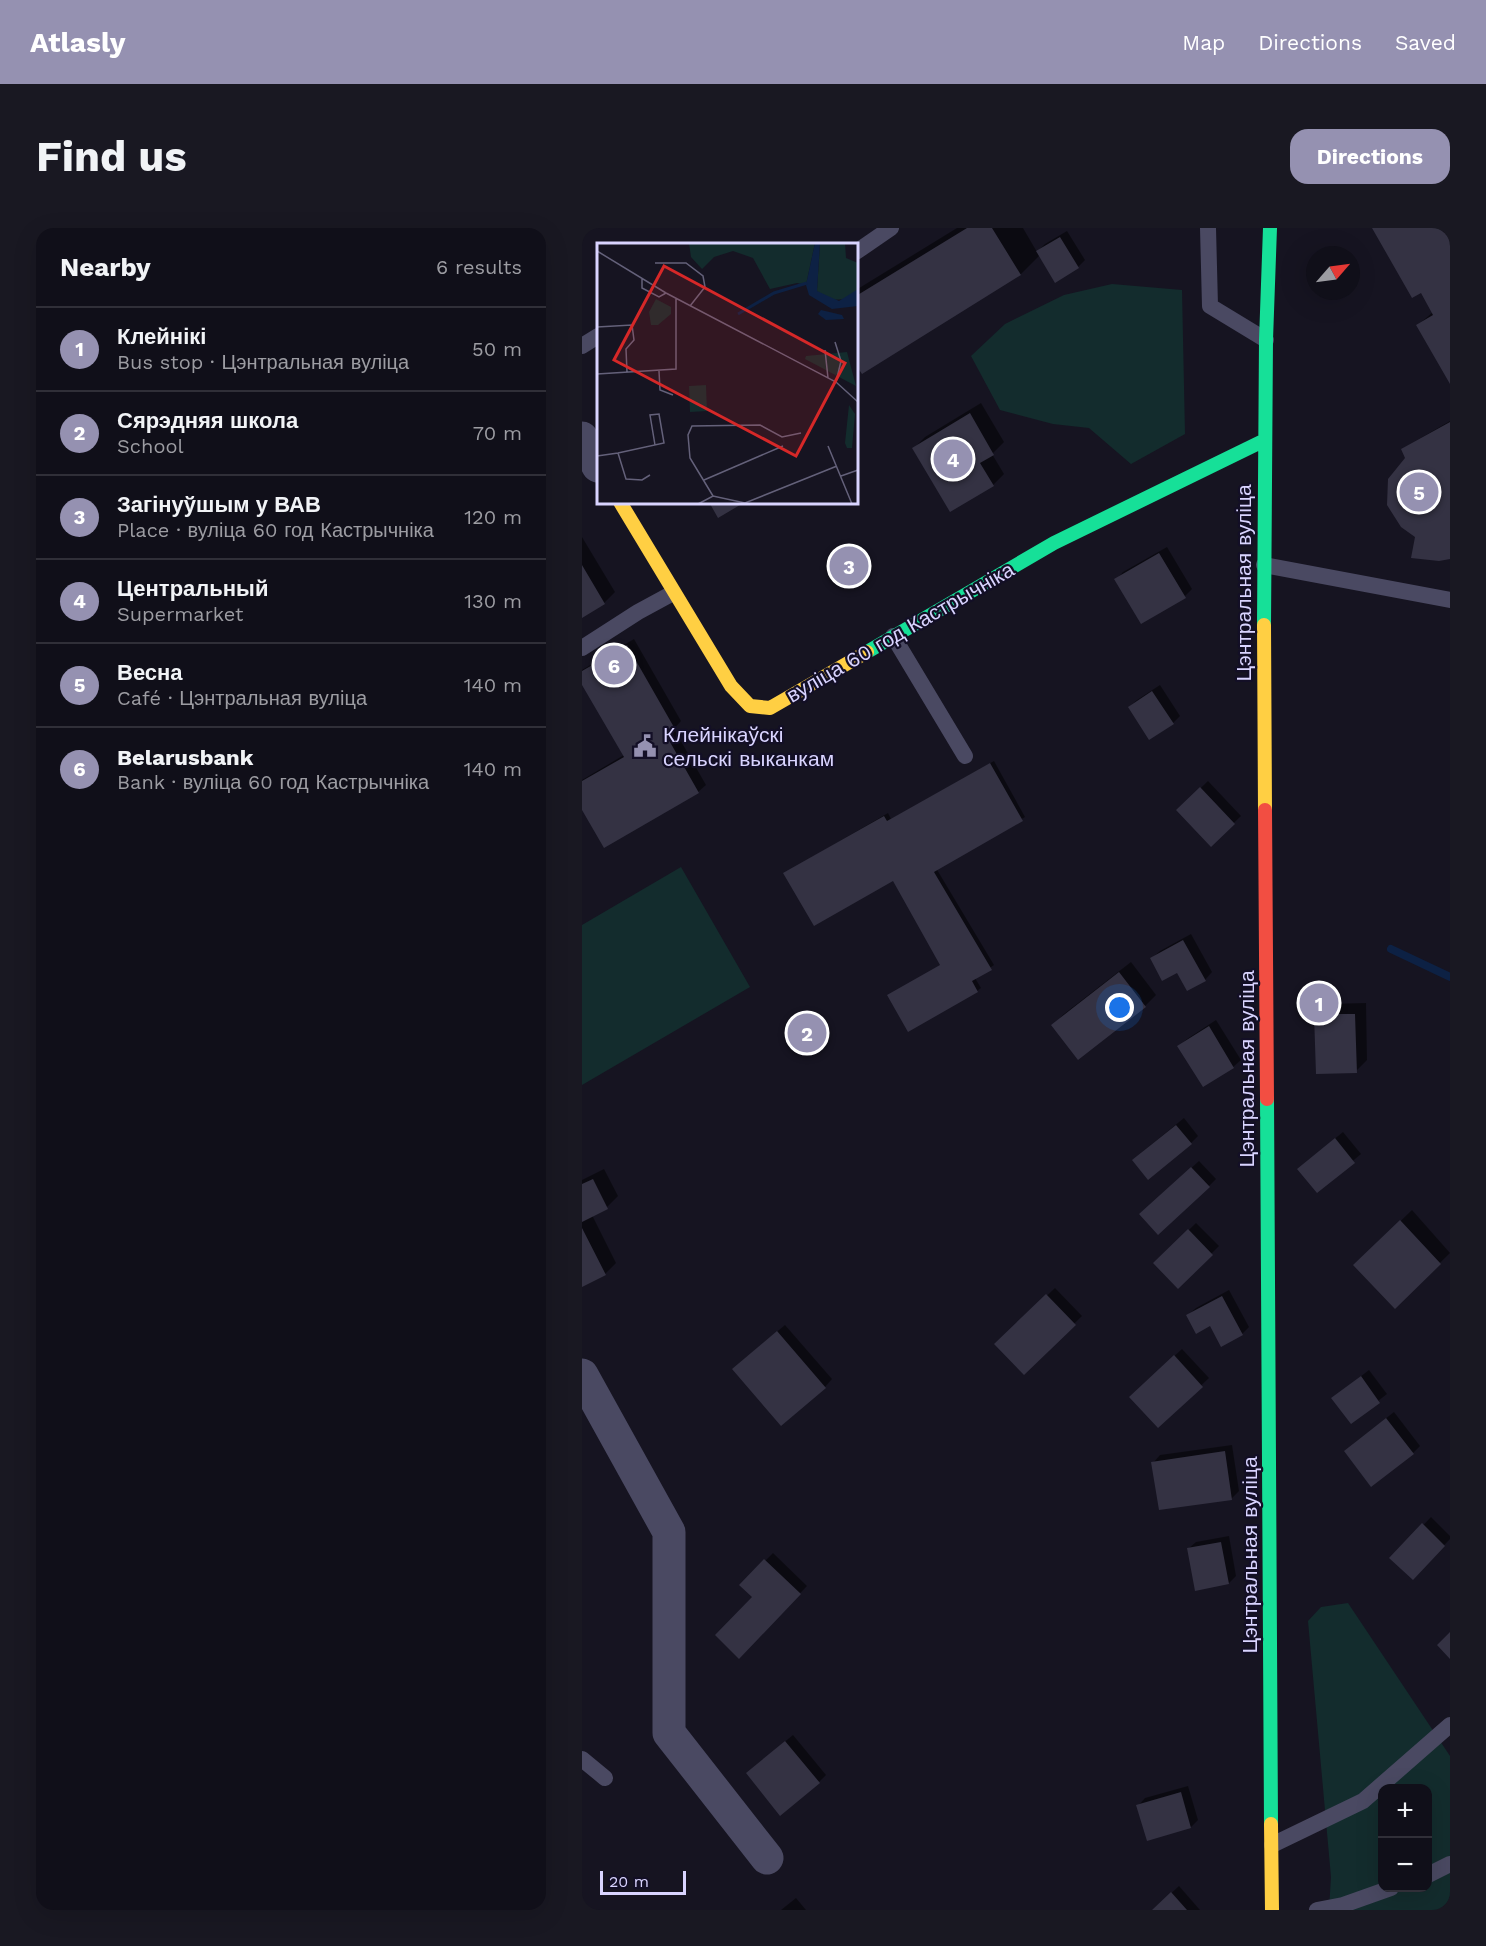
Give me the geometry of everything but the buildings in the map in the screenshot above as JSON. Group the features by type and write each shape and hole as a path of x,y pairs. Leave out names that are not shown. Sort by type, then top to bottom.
{"street":[{"name":"Цэнтральная вуліца","path":"1270,228 1264,440 1264,565 1272,1910"},
{"path":"582,438 597,464"},
{"name":"вуліца 60 год Кастрычніка","path":"621,504 730,686 750,706 770,708 1054,543 1264,440"},
{"path":"582,1375 669,1532 669,1733 767,1858"}],"lane":[{"path":"858,251 891,228"},
{"path":"1208,228 1210,306 1266,340"},
{"path":"582,346 597,337"},
{"path":"1264,565 1450,600"},
{"path":"582,648 638,612 674,593"},
{"path":"894,636 965,756"},
{"path":"1272,1845 1363,1801 1450,1725"},
{"path":"582,1759 605,1778"},
{"path":"1432,1873 1450,1864"},
{"path":"1317,1910 1343,1905 1378,1892"}],"green space":[{"path":"1112,284 1182,290 1185,434 1131,464 1089,428 1053,424 1000,410 971,356 1005,324 1064,295"},
{"path":"681,867 750,987 582,1085 582,925"},
{"path":"1348,1603 1450,1756 1450,1910 1329,1910 1331,1877 1308,1621 1321,1607"}],"waterway":[{"path":"1391,949 1450,977"}],"traffic: fast":[{"path":"1264,625 1266,340 1270,228"},
{"path":"867,652 1054,543 1265,440"},
{"path":"1267,1099 1271,1824"}],"traffic: slow":[{"path":"621,504 731,686 750,706 770,708 867,652"},
{"path":"1264,625 1265,810"},
{"path":"1271,1824 1272,1910"}],"traffic: jam":[{"path":"1265,810 1267,1099"}],"place":[{"name":"Центральный","path":"953,459"},
{"name":"Весна","path":"1419,492"},
{"name":"Загінуўшым у ВАВ","path":"849,566"},
{"name":"Belarusbank","path":"614,665"},
{"name":"Клейнікаўскі сельскі выканкам","path":"645,746"},
{"name":"Клейнікі","path":"1319,1003"},
{"name":"Сярэдняя школа","path":"807,1033"}]}
